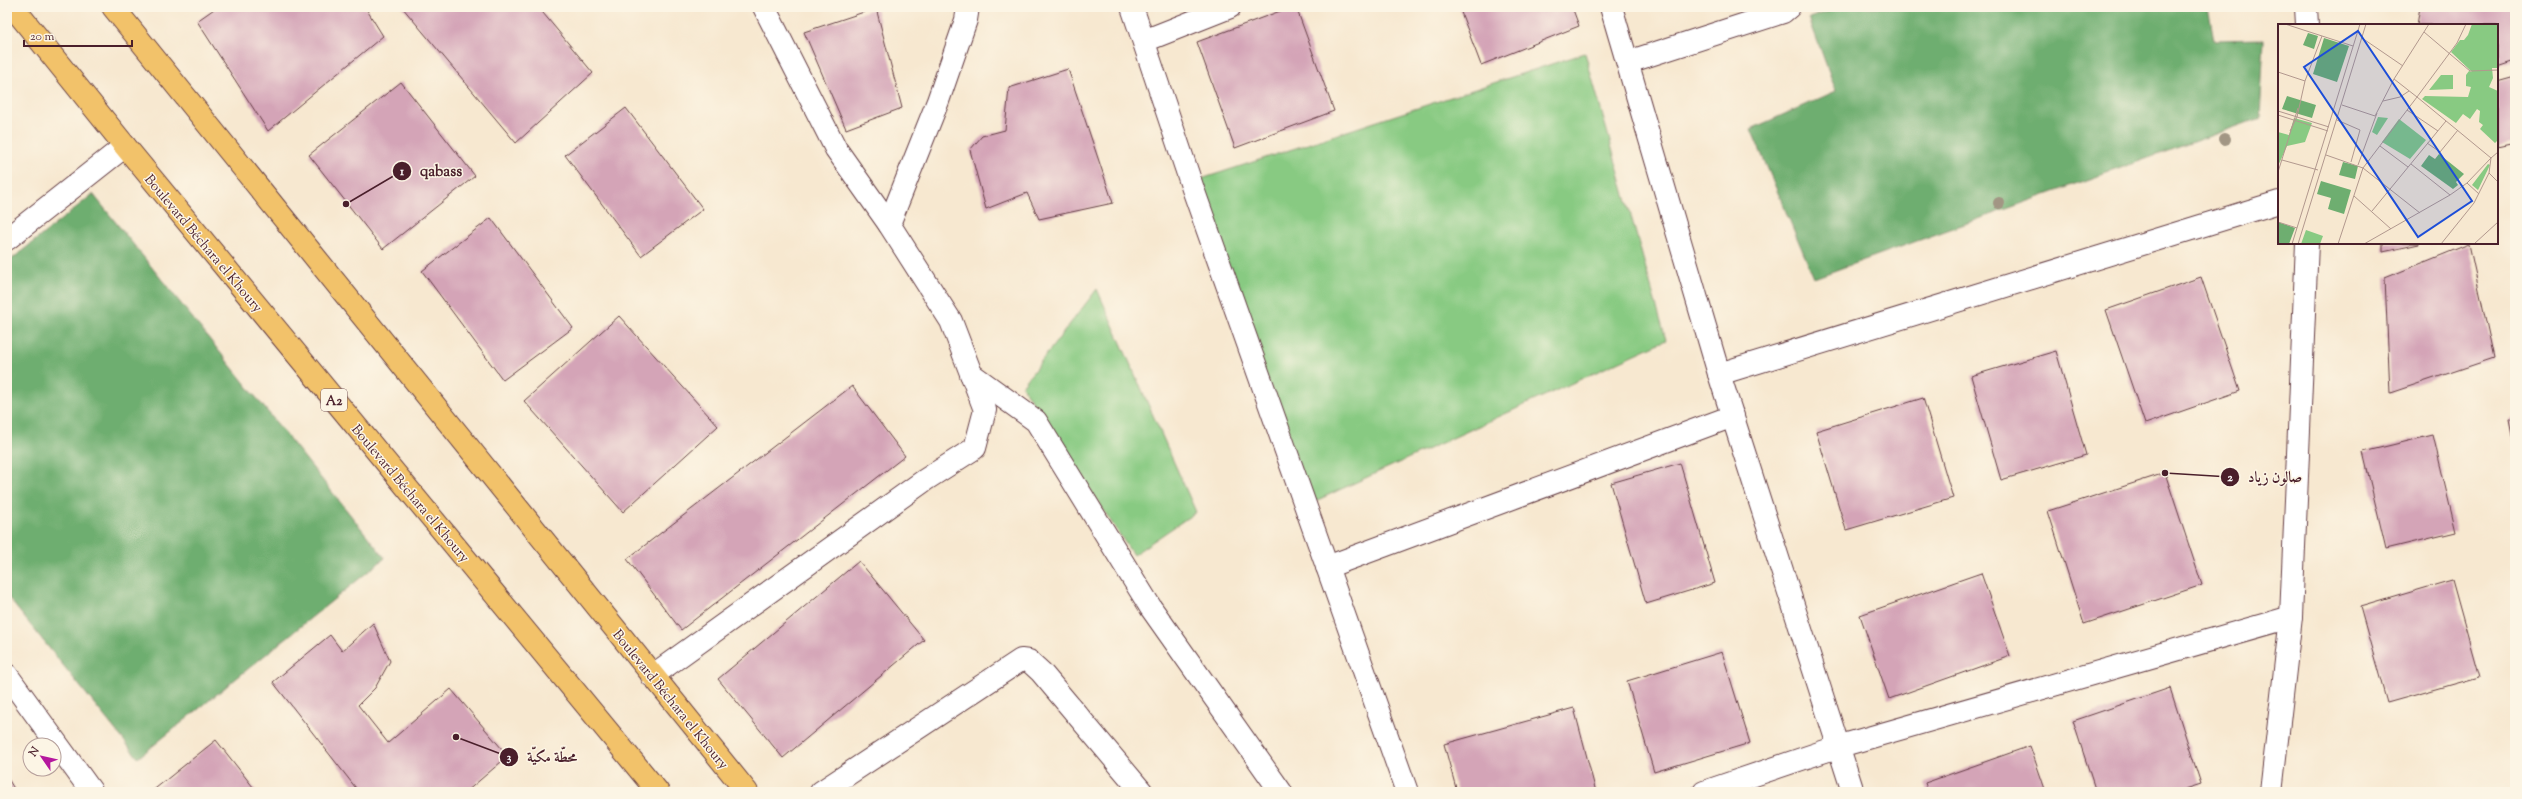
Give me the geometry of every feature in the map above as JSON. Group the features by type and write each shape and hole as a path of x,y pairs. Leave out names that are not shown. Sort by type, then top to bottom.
{"highway":[{"name":"Boulevard Béchara el Khoury","path":"13,7 124,146 658,792"},
{"name":"Boulevard Béchara el Khoury","path":"113,7 747,792"}],"street":[{"path":"652,676 925,480 975,448 985,410 951,320 890,224 836,149 764,7"},
{"path":"890,224 938,101 966,20 968,7"},
{"path":"1132,7 1193,189 1407,792"},
{"path":"1144,41 1230,7"},
{"path":"1611,7 1719,374 1840,746 1853,792"},
{"path":"1628,62 1783,12 1789,7"},
{"path":"2306,7 2307,24"},
{"path":"7,239 124,146"},
{"path":"1719,374 2278,202"},
{"path":"2271,792 2291,617 2307,244"},
{"path":"971,374 1036,421 1151,608 1281,792"},
{"path":"1327,567 1733,416"},
{"path":"1704,792 1840,746 2291,617"},
{"path":"821,792 1021,660 1029,661 1041,672 1142,792"},
{"path":"7,675 92,792"}],"green space":[{"path":"1841,7 2208,7 2214,40 2264,39 2260,118 1814,278 1751,129 1836,91 1809,18"},
{"path":"1585,53 1666,340 1300,508 1189,183"},
{"path":"93,194 385,558 138,758 7,596 7,263"},
{"path":"1097,289 1196,512 1133,555 1022,386"}],"building":[{"path":"217,7 365,7 383,36 268,131 197,21"},
{"path":"402,7 538,7 593,73 516,143"},
{"path":"1291,7 1296,7 1334,111 1235,148 1197,42"},
{"path":"1459,7 1572,7 1579,26 1481,65"},
{"path":"2420,7 2515,7 2515,61 2498,67 2498,24 2417,24"},
{"path":"876,8 902,108 846,129 804,32"},
{"path":"1068,69 1113,203 1039,219 1027,193 986,209 970,150 982,136 1005,130 1009,88"},
{"path":"2515,77 2515,143 2498,147 2498,82"},
{"path":"401,82 475,176 383,249 309,155"},
{"path":"626,108 703,209 641,256 565,155"},
{"path":"491,218 573,328 503,380 422,271"},
{"path":"2383,244 2419,244 2383,252"},
{"path":"2469,244 2494,358 2390,393 2385,278"},
{"path":"2201,277 2240,391 2145,424 2106,310"},
{"path":"619,316 718,426 623,512 524,401"},
{"path":"2056,351 2086,455 2001,480 1971,376"},
{"path":"852,386 905,456 681,630 627,559"},
{"path":"1923,398 1953,498 1846,530 1816,431"},
{"path":"2515,418 2515,445 2514,445 2509,419"},
{"path":"2433,435 2456,532 2386,549 2363,452"},
{"path":"1680,463 1715,583 1646,604 1611,483"},
{"path":"2165,473 2202,585 2084,624 2048,511"},
{"path":"859,561 924,640 783,758 718,679"},
{"path":"1981,573 2010,656 1889,699 1860,615"},
{"path":"2452,580 2479,677 2387,703 2360,607"},
{"path":"373,623 390,661 375,688 358,705 388,743 451,689 508,756 466,792 359,792 273,682 330,635 342,651"},
{"path":"1722,652 1750,743 1654,772 1627,681"},
{"path":"2170,688 2201,784 2176,792 2096,792 2073,721"},
{"path":"1574,708 1596,792 1457,792 1444,744"},
{"path":"216,740 257,792 151,792"},
{"path":"2030,746 2046,792 1928,792 1925,783"},
{"path":"7,777 16,792 7,792"}],"place":[{"name":"qabass","path":"346,204"},
{"name":"صالون زياد","path":"2165,473"},
{"name":"محطّة مكيّة","path":"456,737"}]}
